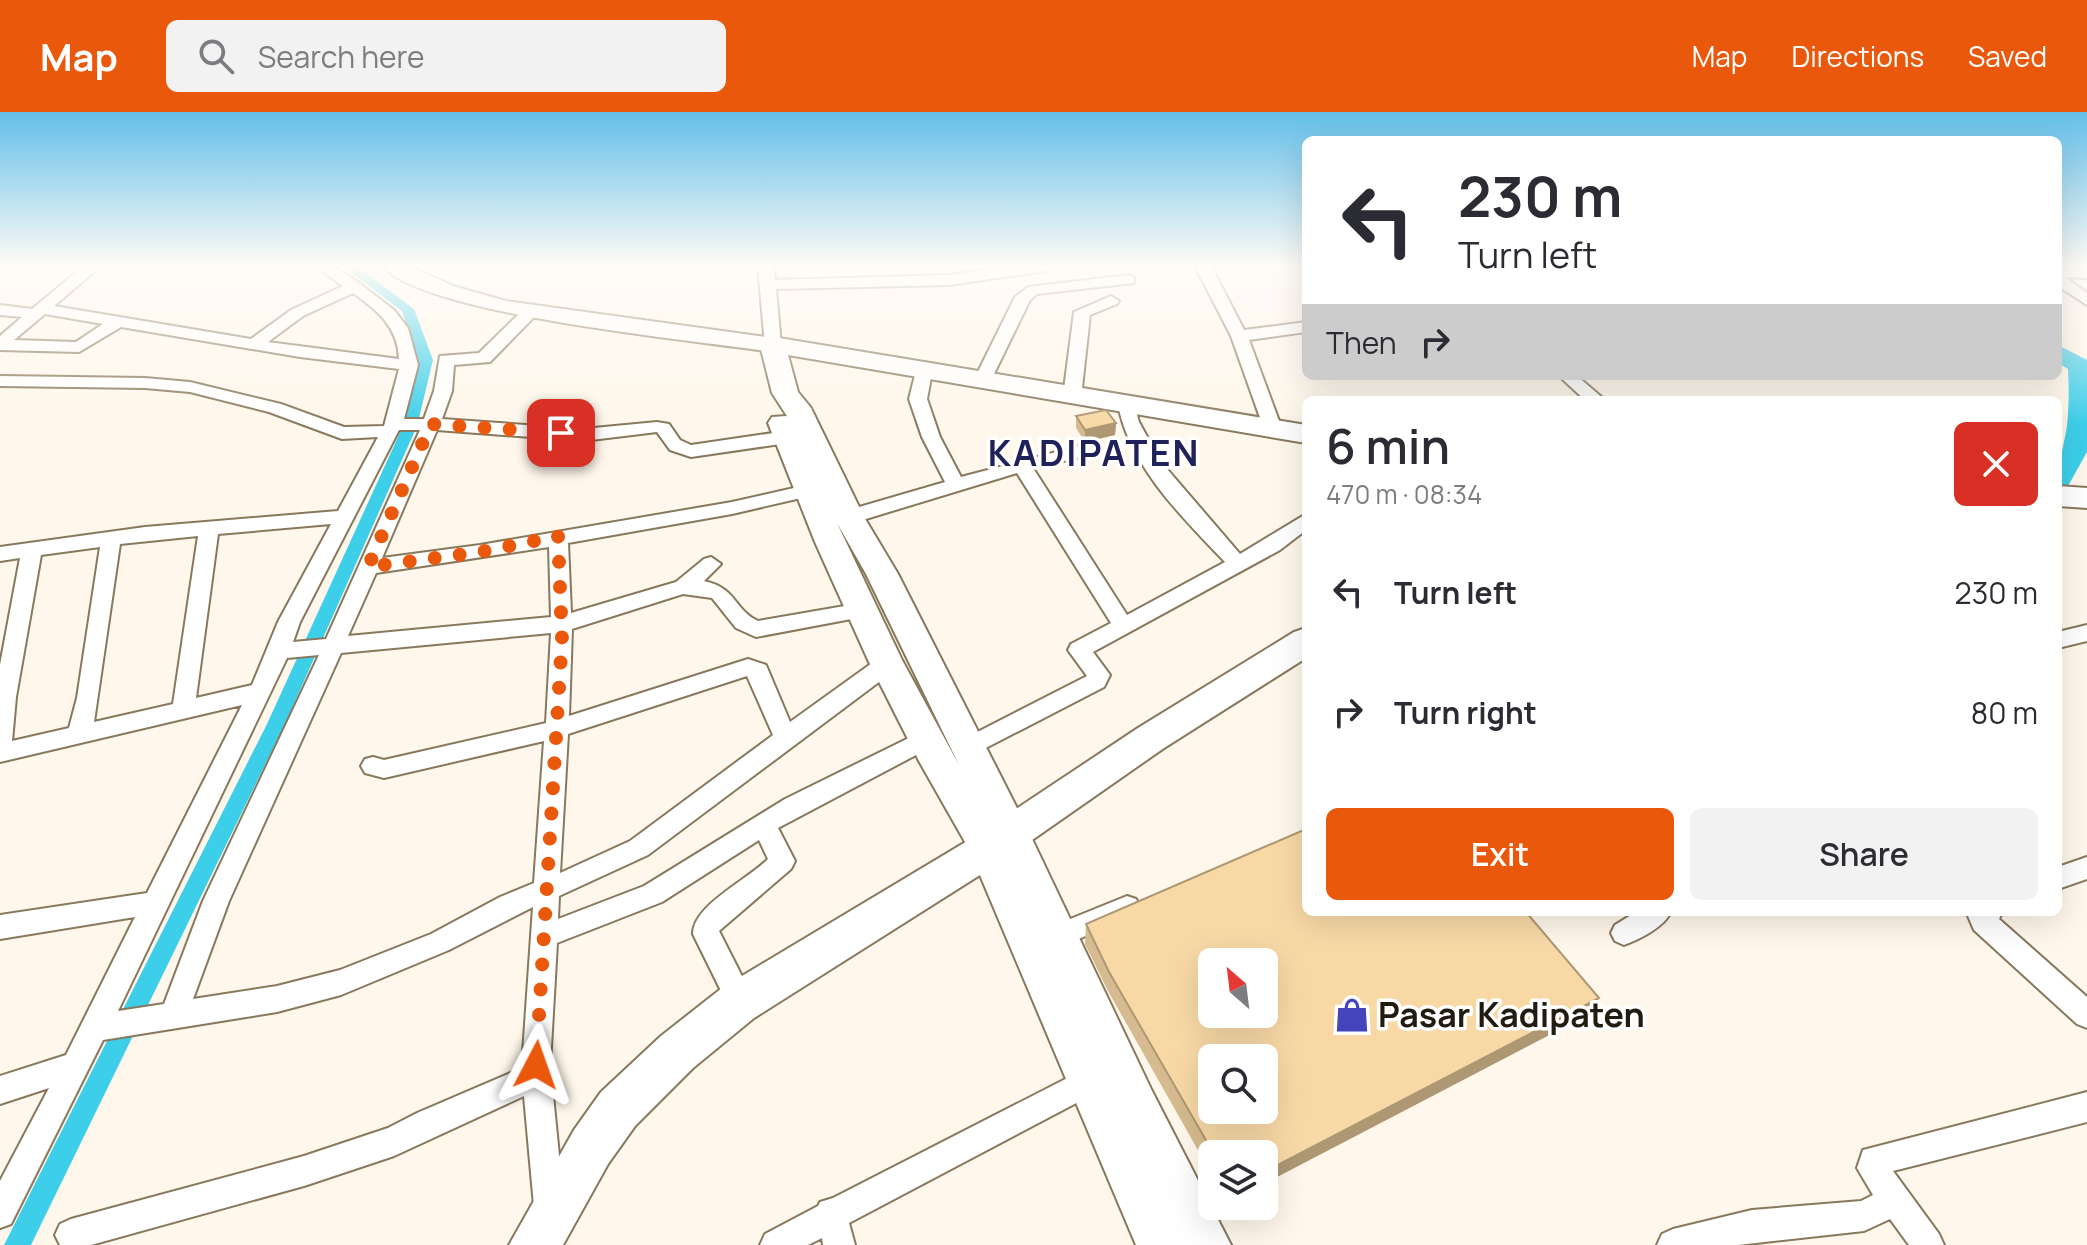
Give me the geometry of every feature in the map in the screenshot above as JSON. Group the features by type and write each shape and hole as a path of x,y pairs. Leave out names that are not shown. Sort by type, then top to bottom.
{"highway":[{"path":"2062,496 2087,498"},
{"path":"542,1232 591,1147 618,1109 677,1052 741,1002 1302,644"}],"main road":[{"path":"587,319 925,367 1072,397 1302,433"},
{"path":"773,345 785,393 797,408 849,517 882,574 968,747 999,840 1091,1080 1160,1245"},
{"path":"785,393 778,413 807,491 887,664 925,740 974,820 999,840 1057,936 1136,1107 1207,1245"}],"street":[{"path":"1,342 30,319"},
{"path":"93,319 325,358 410,365"},
{"path":"254,344 288,319"},
{"path":"0,1213 77,1065 101,1028 155,903 282,650 289,622 343,517 395,427 410,365 410,350 394,319"},
{"path":"170,1017 216,901 368,567 443,391 447,358 484,358 523,319"},
{"path":"771,319 773,345"},
{"path":"984,378 1012,319"},
{"path":"1072,397 1081,319"},
{"path":"1230,319 1273,429"},
{"path":"1,342 79,347 118,322"},
{"path":"1239,336 1302,328"},
{"path":"925,367 918,399 931,437 956,485"},
{"path":"1572,380 1591,396"},
{"path":"0,381 145,383 190,387 275,408 342,433 427,424 583,435 657,427 663,428 680,451 787,437"},
{"path":"1127,404 1127,413 1139,441 1165,480 1193,518 1237,563"},
{"path":"849,517 1022,465 1079,452"},
{"path":"1022,465 1123,626"},
{"path":"368,567 480,552 732,508 807,491"},
{"path":"0,554 111,538 343,517"},
{"path":"968,747 1096,681 1099,675 1079,650 1273,545 1302,523"},
{"path":"183,712 209,530"},
{"path":"542,1232 537,1076 562,624 558,536"},
{"path":"79,735 111,538"},
{"path":"0,746 5,697 32,549"},
{"path":"683,587 711,564"},
{"path":"282,650 562,624 683,587 706,588 719,593 743,623 756,629 862,610"},
{"path":"2062,639 2087,633"},
{"path":"101,1028 277,999 341,982 426,949 509,905 639,848 785,736 887,664"},
{"path":"373,766 384,769 557,729 748,667 758,671 785,736"},
{"path":"0,753 260,692"},
{"path":"544,936 653,894 794,806 925,740"},
{"path":"741,1002 706,934 706,927 719,910 774,871 782,861 764,825"},
{"path":"2062,877 2087,868"},
{"path":"1057,936 1145,900"},
{"path":"0,927 155,903"},
{"path":"1624,933 1652,916"},
{"path":"1981,916 1983,922 2087,1015"},
{"path":"0,1090 77,1065"},
{"path":"71,1235 319,1166 394,1141 427,1123 537,1076"},
{"path":"776,1245 831,1213 1091,1080"},
{"path":"1928,1245 1872,1168 1874,1161 2087,1107"},
{"path":"1673,1245 1752,1226 1864,1216 1895,1200"},
{"path":"831,1213 839,1245"}],"building":[{"path":"1106,410 1116,423 1085,430 1076,416"},
{"name":"Pasar Kadipaten","path":"1302,831 1302,916 1529,916 1599,998 1278,1165 1278,1140 1206,1140 1109,972 1086,924"}],"waterway":[{"path":"17,1245 276,724 410,426 426,360 411,319"},
{"path":"2062,355 2080,366 2081,395 2077,441 2062,474"}],"place":[{"name":"Pasar Kadipaten","path":"1352,1015"}],"district":[{"name":"KADIPATEN","path":"1094,453"}],"route":[{"path":"536,1065 562,639 558,536 480,552 368,567 431,424 561,433"}]}
